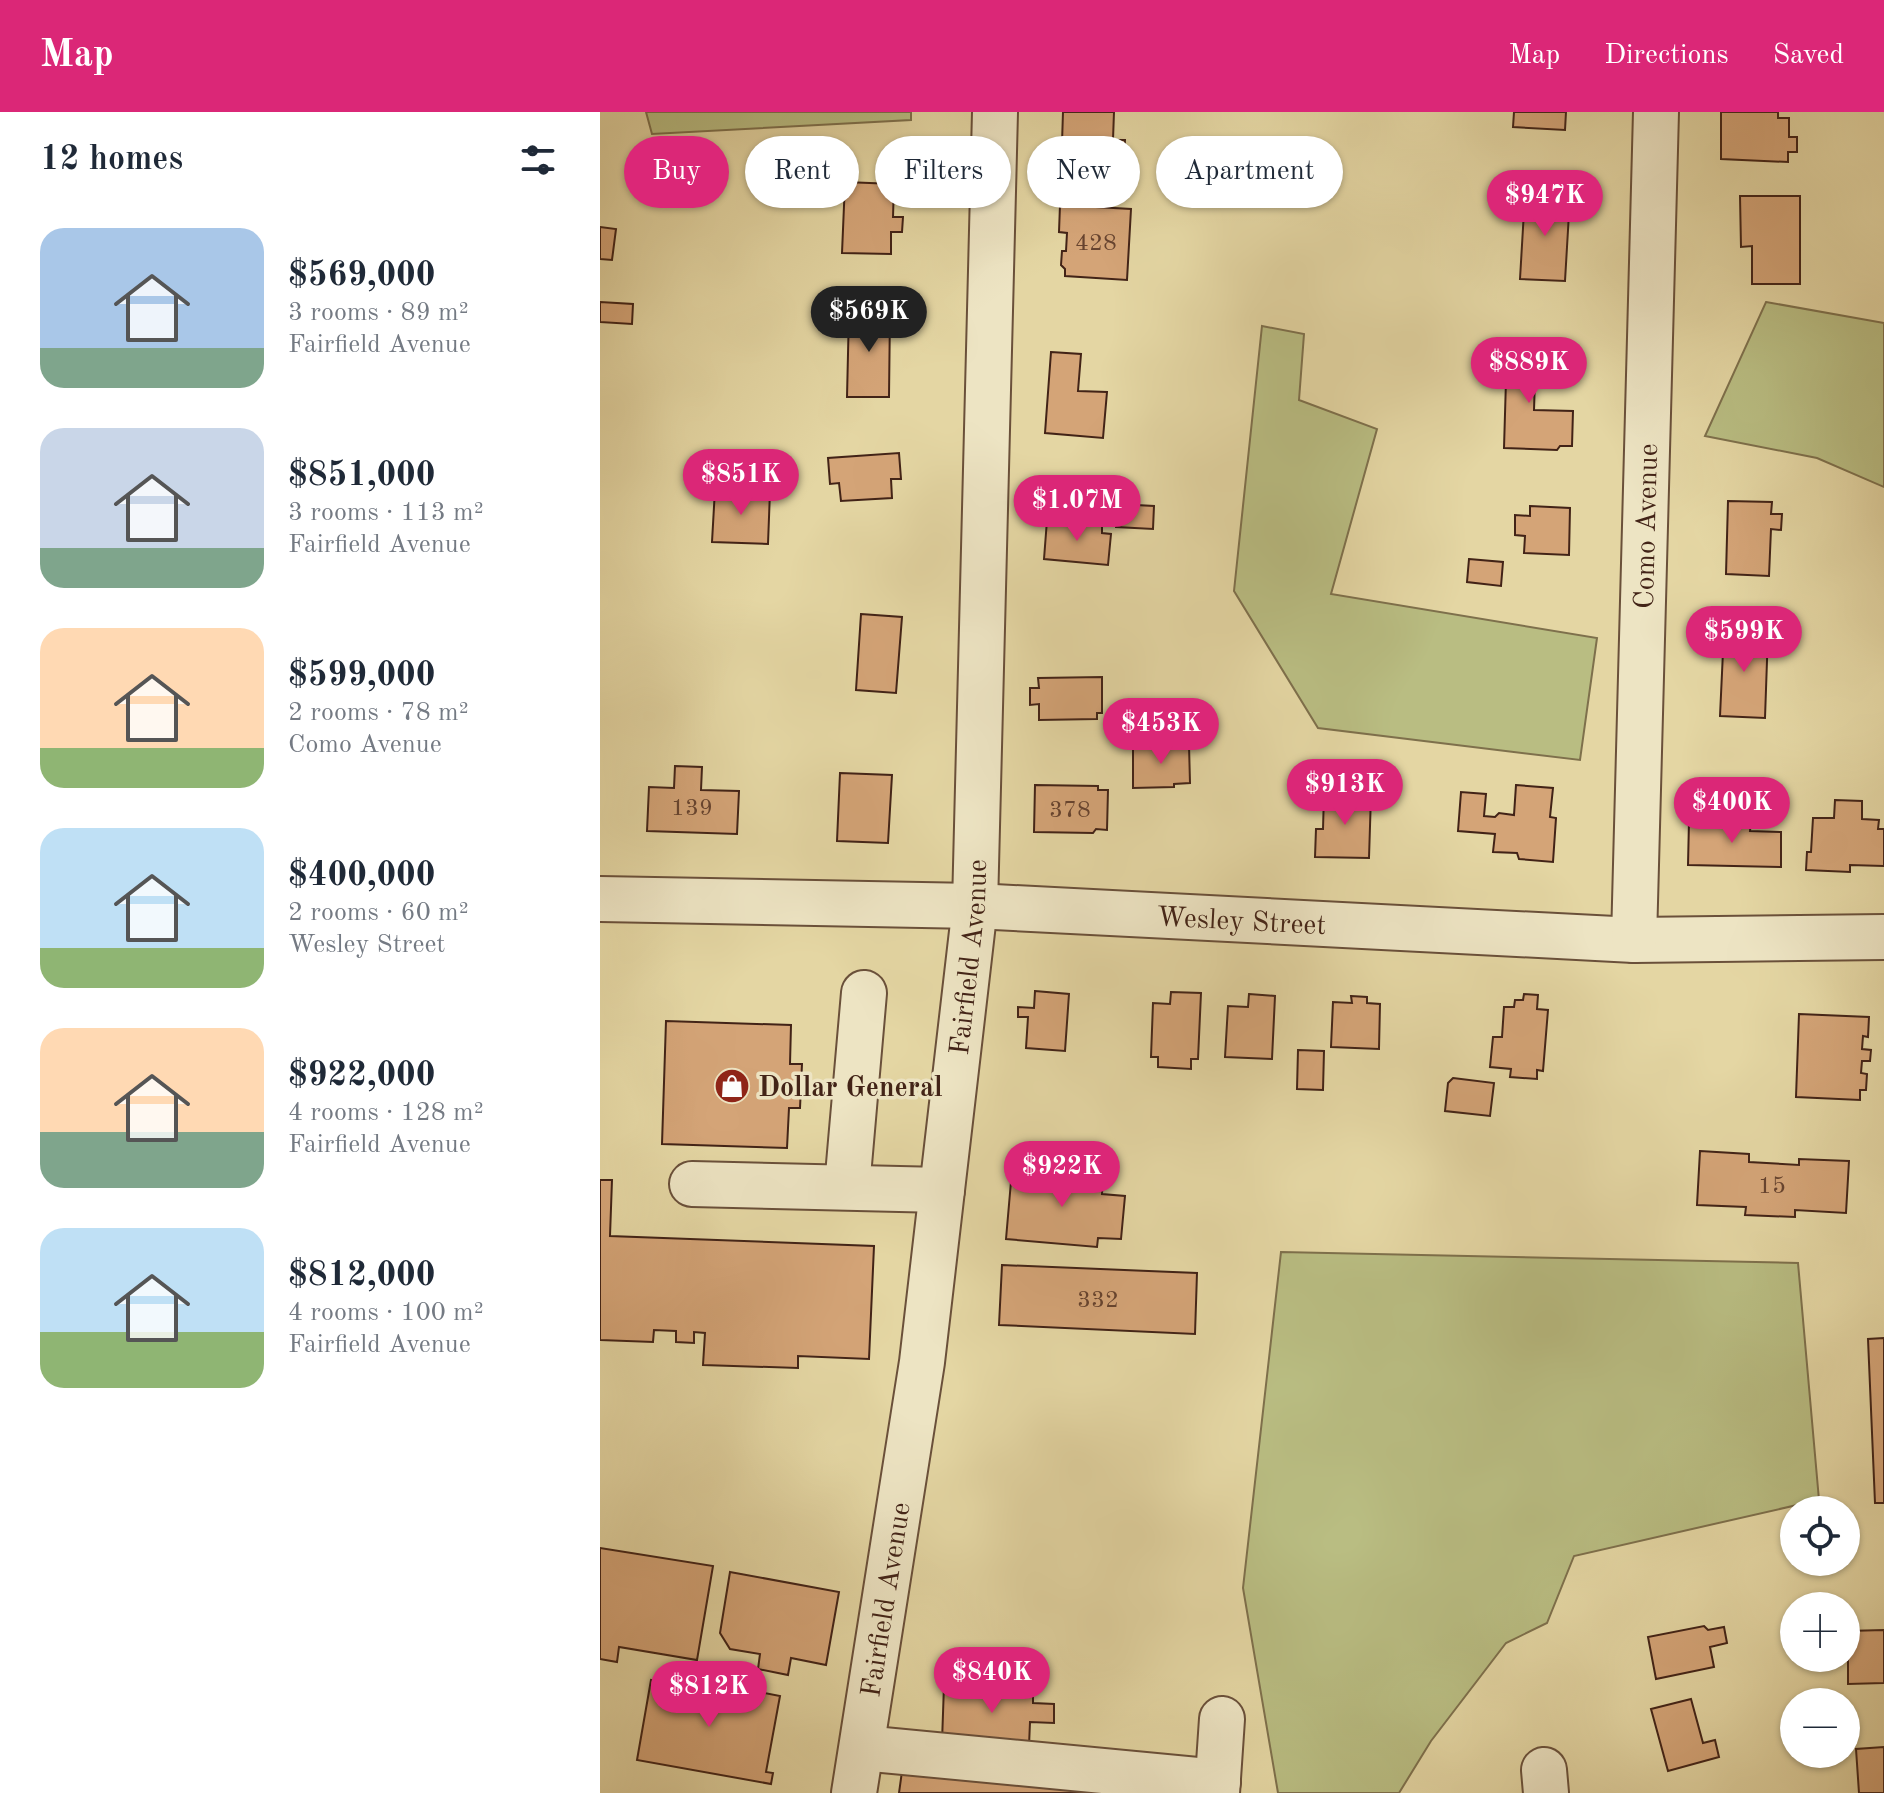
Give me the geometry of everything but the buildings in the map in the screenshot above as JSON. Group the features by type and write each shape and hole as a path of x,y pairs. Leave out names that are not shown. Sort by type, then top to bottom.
{"street":[{"name":"Fairfield Avenue","path":"854,1793 922,1362 975,906 995,112"},
{"name":"Como Avenue","path":"1634,940 1656,112"},
{"name":"Wesley Street","path":"600,899 975,906 1634,940 1884,937"},
{"path":"847,1187 864,993"},
{"path":"692,1184 942,1190"},
{"path":"862,1748 1217,1788 1222,1719"}],"green space":[{"path":"646,112 911,112 911,120 652,134"},
{"path":"1766,302 1884,323 1884,487 1817,458 1705,436"},
{"path":"1262,326 1304,334 1299,400 1377,429 1331,594 1597,638 1580,760 1318,728 1234,591"},
{"path":"1281,1252 1798,1263 1819,1496 1780,1496 1780,1509 1574,1556 1547,1623 1506,1643 1431,1741 1399,1793 1278,1793 1243,1588"}],"place":[{"name":"Dollar General","path":"732,1086"}]}
